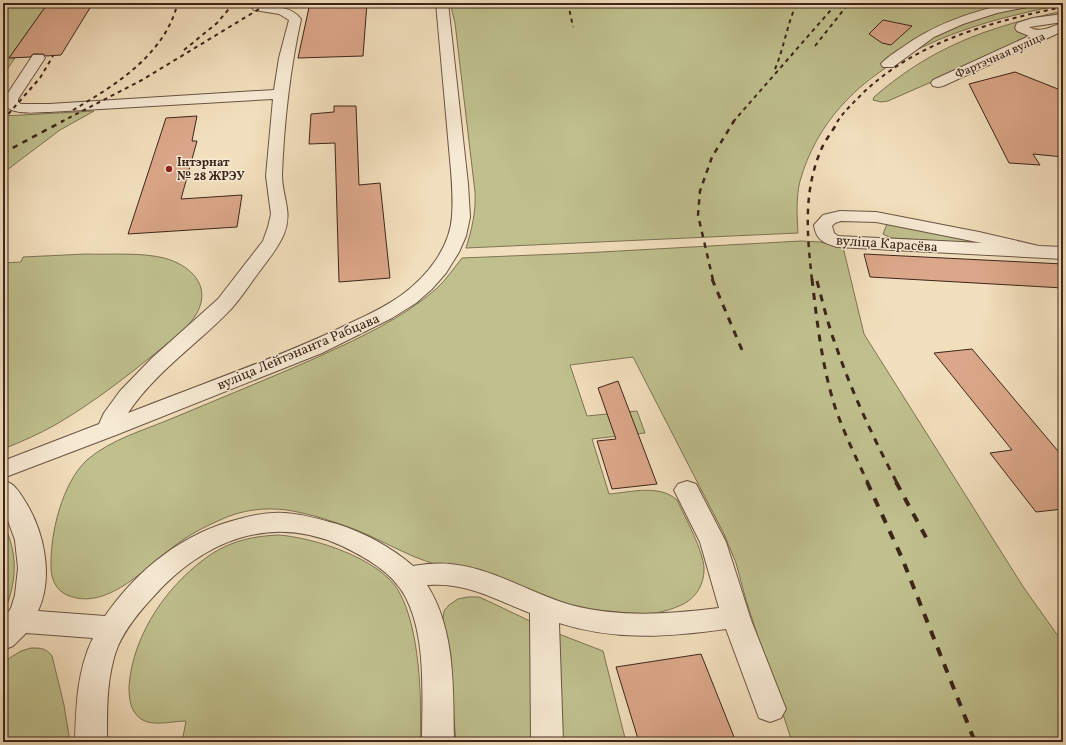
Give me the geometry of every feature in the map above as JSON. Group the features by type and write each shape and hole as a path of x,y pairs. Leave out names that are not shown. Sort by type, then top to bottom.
{"street":[{"path":"108,430 116,411 137,386 225,303 270,244 276,232 280,209 274,183 274,176 280,94 295,19 291,15 283,12 258,7 255,3"},
{"name":"вуліца Лейтэнанта Рабцава","path":"3,470 314,348 385,314 409,299 425,284 439,269 450,252 458,236 461,217 460,184 442,3"},
{"path":"888,64 926,37 957,22 1003,8 1033,3"},
{"path":"1044,34 1030,33 1020,28 1026,24 1063,18"},
{"name":"Фартэчная вуліца","path":"938,83 1044,34 1063,27"},
{"path":"38,58 11,99 14,107 61,107 280,94"},
{"name":"вуліца Карасёва","path":"1040,252 889,219 863,216 840,216 829,219 823,226 826,238 837,242 1040,252 1063,253"},
{"path":"3,489 20,515 28,541 31,564 30,591 26,607 11,630"},
{"path":"687,490 713,542 736,617 770,709"},
{"path":"91,742 90,708 94,679 101,652 113,628 143,588 164,568 188,550 214,536 237,528 264,522 305,524 329,530 357,541 382,556 408,577 423,605 433,643 437,685 438,742"},
{"path":"408,577 430,574 450,574 472,578 496,586 544,607 588,620 620,625 654,625 736,617"},
{"path":"544,607 547,742"},
{"path":"11,630 113,628"}],"green space":[{"path":"3,3 48,3 9,58 15,58 3,75"},
{"path":"450,3 1063,3 1063,5 1023,13 982,24 942,38 904,57 870,79 840,107 816,141 800,181 797,207 798,233 466,248 473,220 475,192 455,23"},
{"path":"1063,11 1063,16 1028,22 1028,35 1030,37 1027,40 888,101 881,102 873,100 874,97 896,79 918,64 962,41 1010,24"},
{"path":"94,111 60,130 3,173 3,116"},
{"path":"887,224 976,241 971,243 891,238 883,234"},
{"path":"801,241 820,242 843,247 864,334 1024,588 1063,643 1063,742 792,742 746,600 736,563 724,534 633,357 570,365 587,416 637,411 645,433 592,439 609,494 645,490 662,492 670,495 677,500 694,534 701,553 704,576 700,587 694,596 679,606 658,612 635,614 610,613 561,602 424,561 359,531 332,521 278,509 261,509 244,512 208,526 178,543 124,585 110,593 96,598 82,599 67,595 63,593 55,584 52,576 51,554 55,525 64,495 78,470 87,460 117,441 300,365 349,343 395,319 423,300 436,289 447,278 462,258"},
{"path":"86,254 135,254 154,256 173,261 190,271 200,285 202,294 201,303 197,313 190,323 177,336 97,398 49,428 30,438 3,449 3,263 21,262 23,257"},
{"path":"3,523 12,546 14,569 11,591 3,615"},
{"path":"279,535 310,540 327,545 361,559 376,568 389,579 398,590 411,623 415,643 420,685 420,742 182,742 186,721 151,723 141,719 134,712 129,691 132,666 146,628 156,610 168,594 197,565 213,553 237,542 262,536"},
{"path":"479,597 551,631 603,651 626,742 456,742 450,674 443,620 444,611 449,605 458,599"},
{"path":"31,648 43,649 48,651 52,656 64,705 70,742 3,742 3,662 21,651"}],"building":[{"path":"48,3 93,3 61,55 46,56 43,54 33,54 30,57 9,58"},
{"path":"310,3 367,3 363,56 298,58"},
{"path":"883,20 912,26 891,45 882,43 869,34"},
{"path":"1015,72 1063,91 1063,157 1033,154 1040,165 1009,163 969,84"},
{"path":"334,106 356,106 359,185 380,183 390,278 339,282 335,143 309,144 311,114 334,112"},
{"name":"Інтэрнат № 28 ЖРЭУ","path":"197,116 192,141 197,141 181,199 242,195 237,227 128,234 166,118"},
{"path":"864,254 1063,264 1063,288 870,277"},
{"path":"972,349 1063,457 1063,509 1036,512 990,453 1012,450 934,353"},
{"path":"618,381 657,484 612,489 597,441 616,439 598,388"},
{"path":"701,654 736,742 639,742 616,667"}],"railway":[{"path":"184,50 217,23 234,3"},
{"path":"61,122 142,80 269,3"},
{"path":"568,3 573,27"},
{"path":"775,69 797,3"},
{"path":"733,122 837,3"},
{"path":"815,46 849,3"},
{"path":"837,122 852,104 878,80 902,63 926,49 980,28 1063,7"},
{"path":"73,110 120,80 148,56 169,26 176,9"},
{"path":"3,120 40,78 53,56"},
{"path":"3,153 63,121"},
{"path":"713,280 698,215 700,191 712,157 734,121"},
{"path":"812,280 808,230 811,182 821,150 838,121"},
{"path":"712,279 742,350"},
{"path":"812,279 820,344 830,391 842,426 868,483"},
{"path":"817,281 830,330 842,364 872,433 897,483"},
{"path":"867,482 902,558 975,742"},
{"path":"896,482 928,541"}],"place":[{"name":"Інтэрнат № 28 ЖРЭУ","path":"169,169"}]}
